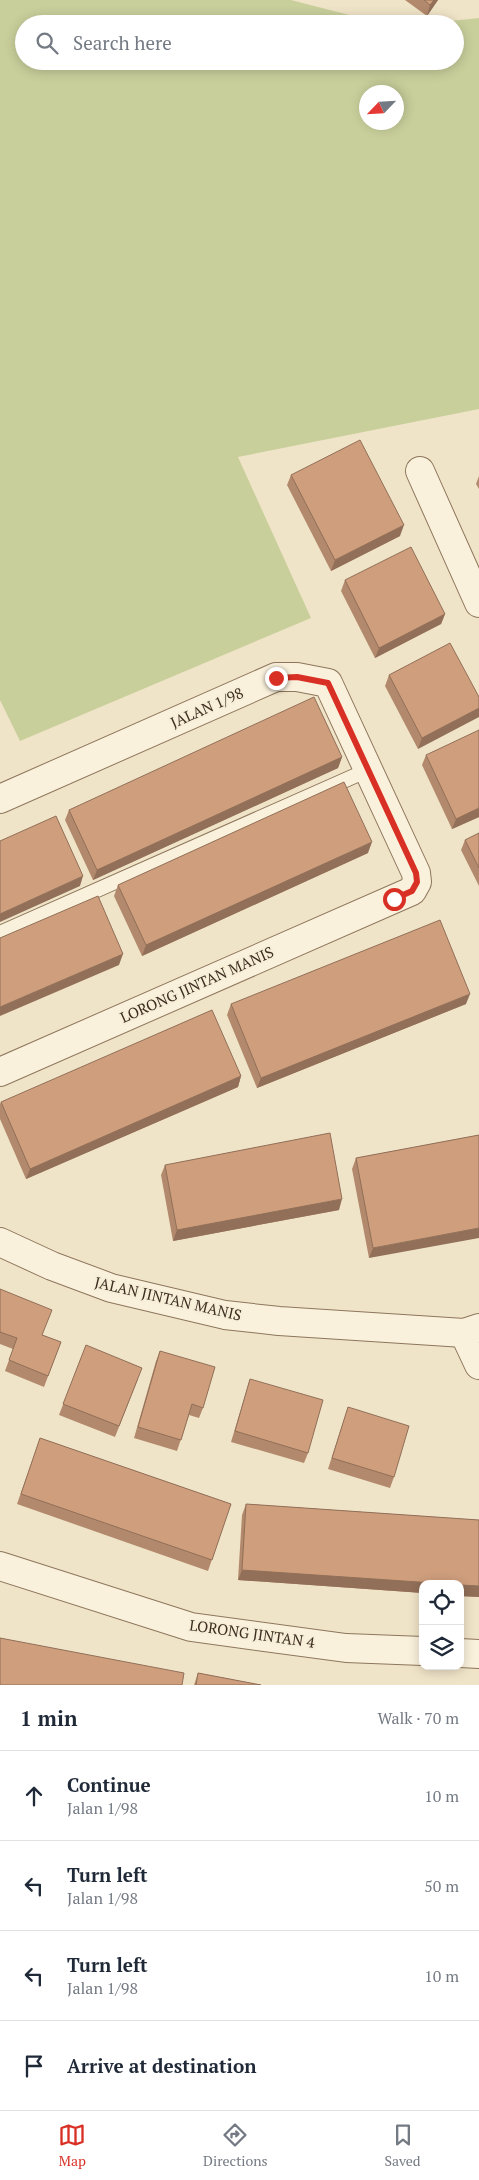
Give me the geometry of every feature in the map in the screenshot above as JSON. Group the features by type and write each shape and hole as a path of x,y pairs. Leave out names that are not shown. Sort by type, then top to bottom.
{"street":[{"path":"420,471 479,603"},
{"name":"JALAN 1/98","path":"2,794 276,678 297,677 328,683 416,873 417,882 412,891 394,899"},
{"name":"LORONG JINTAN MANIS","path":"0,1072 394,899"},
{"name":"JALAN JINTAN MANIS","path":"0,1242 52,1266 111,1288 225,1315 279,1321 472,1331"},
{"path":"472,1331 479,1365"},
{"name":"LORONG JINTAN 4","path":"0,1566 191,1627 346,1648 419,1651"},
{"path":"464,1653 479,1654"}],"lane":[{"path":"0,934 368,770"}],"green space":[{"path":"0,0 291,0 349,15 15,15 15,70 464,70 464,20 479,18 479,409 238,457 311,618 20,741 0,700"}],"building":[{"path":"424,0 434,0 430,5"},
{"path":"360,440 404,525 335,560 291,475"},
{"path":"411,547 445,614 379,648 345,580"},
{"path":"450,643 479,697 479,708 422,738 389,675"},
{"path":"314,697 342,757 97,870 69,810"},
{"path":"479,730 479,808 456,819 426,755"},
{"path":"344,782 372,842 146,945 118,885"},
{"path":"56,816 83,876 0,914 0,841"},
{"path":"479,833 479,868 465,840"},
{"path":"98,896 123,954 0,1007 0,938"},
{"path":"440,920 470,994 261,1078 231,1004"},
{"path":"212,1010 241,1076 30,1169 1,1102"},
{"path":"330,1133 342,1199 177,1230 165,1165"},
{"path":"479,1135 479,1228 373,1248 356,1158"},
{"path":"0,1289 52,1310 42,1335 61,1342 48,1376 9,1360 17,1338 0,1332"},
{"path":"86,1345 142,1368 119,1426 63,1404"},
{"path":"160,1351 215,1367 203,1408 192,1404 181,1440 138,1427"},
{"path":"250,1379 323,1400 308,1453 235,1431"},
{"path":"348,1407 409,1426 394,1477 332,1458"},
{"path":"40,1438 231,1504 212,1560 21,1494"},
{"path":"246,1504 479,1520 479,1586 464,1585 464,1580 419,1580 419,1582 242,1570"},
{"path":"0,1638 184,1673 182,1685 0,1685"},
{"path":"198,1673 261,1685 196,1685"}],"route":[{"path":"276,678 297,677 328,683 416,873 417,882 412,891 394,899"}]}
